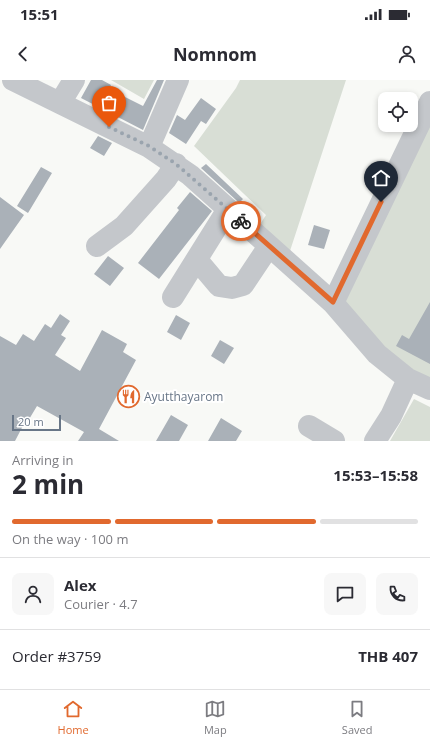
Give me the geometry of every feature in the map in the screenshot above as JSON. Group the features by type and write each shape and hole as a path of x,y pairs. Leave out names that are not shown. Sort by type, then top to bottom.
{"street":[{"path":"13,80 149,146 176,164 333,302 377,354 408,379 430,390"},
{"path":"60,103 74,80"},
{"path":"149,146 178,80"},
{"path":"333,302 430,102"},
{"path":"97,246 124,226 166,179 176,164"},
{"path":"173,297 228,209"},
{"path":"197,260 220,286 232,288 243,285 269,246"},
{"path":"375,441 391,416 408,379"},
{"path":"309,426 334,441"}],"shaded area":[{"path":"111,80 154,80 144,99"},
{"path":"240,80 346,80 288,257 257,229 266,215 194,146 236,88"},
{"path":"430,123 430,381 410,372 339,307"},
{"path":"414,399 430,407 430,441 390,441"}],"building":[{"path":"91,80 102,80 111,85 109,89 143,106 157,80 164,80 143,130 81,98"},
{"path":"201,98 216,109 206,124 201,121 186,144 169,133 177,115 185,120"},
{"path":"98,136 112,143 104,156 90,148"},
{"path":"206,164 243,199 241,201 260,217 258,220 201,168"},
{"path":"41,167 52,173 28,213 17,206"},
{"path":"190,192 212,211 159,279 138,263 179,210 177,208"},
{"path":"0,197 24,215 0,249"},
{"path":"314,225 330,230 324,249 308,245"},
{"path":"108,256 124,268 110,286 94,274"},
{"path":"430,302 430,364 396,346 402,335 409,339"},
{"path":"60,314 70,321 61,335 66,338 55,355 80,371 102,330 127,344 123,352 136,360 99,429 119,441 78,441 84,432 37,406 28,421 26,420 15,441 0,441 0,336 16,345 23,334 34,341 45,324 51,328"},
{"path":"176,315 190,323 181,340 167,332"},
{"path":"220,340 234,348 224,364 211,356"},
{"path":"171,415 188,425 179,441 156,441"},
{"path":"221,418 242,431 236,441 208,441"}],"way so far":[{"path":"109,127 149,146 176,164 241,221"}],"place":[{"name":"Ayutthayarom","path":"128,397"}],"route":[{"path":"241,221 333,302 381,202"}]}
